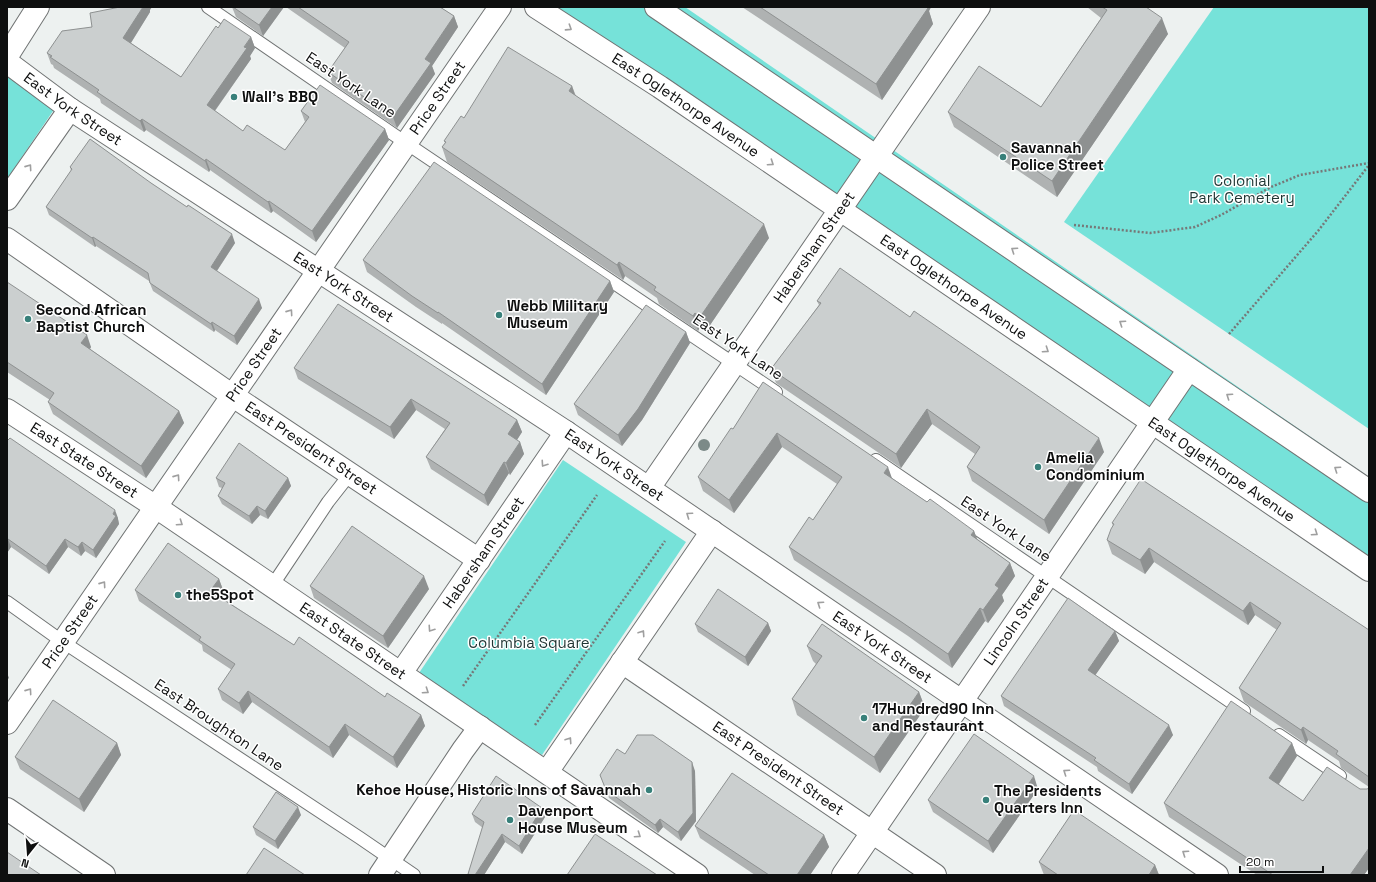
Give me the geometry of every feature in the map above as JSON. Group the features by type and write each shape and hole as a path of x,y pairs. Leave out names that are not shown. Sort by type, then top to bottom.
{"street":[{"path":"7,56 38,7"},
{"name":"Price Street","path":"7,723 500,7"},
{"name":"East Oglethorpe Avenue","path":"536,7 660,87 1369,570"},
{"path":"656,7 1369,491"},
{"name":"Habersham Street","path":"649,488 979,7"},
{"name":"East York Street","path":"7,62 70,109 318,271 355,293 566,432 1217,875"},
{"path":"7,199 70,109"},
{"name":"East President Street","path":"7,239 232,396 479,560"},
{"name":"Lincoln Street","path":"843,875 1048,577 1189,368"},
{"name":"East State Street","path":"7,410 156,507 697,875"},
{"name":"Habersham Street","path":"401,673 566,432"},
{"path":"547,772 712,531"},
{"name":"East President Street","path":"622,662 935,875"},
{"path":"385,867 480,727"},
{"path":"7,809 104,875"}],"lane":[{"name":"East York Lane","path":"208,7 406,143 784,397"},
{"name":"East York Lane","path":"869,455 1252,717"},
{"path":"272,586 328,502 350,474"},
{"name":"East Broughton Lane","path":"7,602 63,642 327,816 385,867 414,875"},
{"path":"1272,730 1350,783"}],"path":[{"path":"1074,225 1150,233 1196,227 1271,187 1300,175 1369,164"},
{"path":"1229,334 1318,230 1369,164"},
{"path":"463,686 596,495"},
{"path":"535,725 665,541"}],"green space":[{"path":"529,7 685,7 1369,477 1369,575"},
{"name":"Colonial Park Cemetery","path":"1214,7 1369,7 1369,429 1064,222"},
{"path":"7,76 55,108 7,179"},
{"name":"Columbia Square","path":"563,460 686,542 542,755 419,673"}],"building":[{"path":"120,7 143,7 123,38 181,77 216,26 218,28 224,19 251,37 244,47 247,48 207,105 243,131 247,125 285,150 309,117 301,111 320,85 385,129 312,231 206,159 205,161 142,119 140,121 97,92 99,90 50,57 52,56 47,53 62,31 92,27 90,13"},
{"path":"233,7 272,7 259,25"},
{"path":"298,7 440,7 454,16 425,59 431,63 393,117 328,72 349,42"},
{"path":"760,7 926,7 928,8 876,84"},
{"path":"1102,7 1146,7 1162,18 1052,181 948,112 979,66 1041,107 1107,10"},
{"path":"508,47 572,86 569,91 764,224 700,317 695,313 693,316 654,290 656,287 619,262 617,265 442,147 446,142 444,141 461,116 464,118"},
{"path":"90,139 151,183 232,234 211,267 259,299 234,336 212,322 211,324 150,283 148,273 46,207 72,169 70,167"},
{"path":"434,162 610,281 542,384 438,312 412,296 363,260"},
{"path":"840,268 910,317 914,311 1099,438 1044,520 967,467 980,447 927,409 896,454 771,369 821,303 817,301"},
{"path":"7,282 87,335 81,343 179,411 141,466 48,402 54,393 7,362"},
{"path":"338,304 517,420 508,434 520,442 506,463 504,462 484,495 426,457 450,423 411,399 390,427 294,368"},
{"path":"646,305 686,332 638,409 618,435 574,404"},
{"path":"763,382 888,467 884,473 927,502 930,499 974,531 971,535 1010,563 995,585 999,588 983,610 980,608 948,654 789,547 809,517 813,520 842,477 777,433 729,500 698,477 731,428 733,429"},
{"path":"10,438 115,510 113,514 116,516 93,550 82,542 78,547 65,539 46,566 8,539 7,540 7,439 8,440"},
{"path":"239,443 288,478 265,511 257,506 249,516 218,496 225,483 216,478"},
{"path":"1141,479 1369,630 1369,777 1336,754 1338,751 1303,727 1301,730 1239,688 1281,623 1250,602 1243,611 1149,548 1140,560 1107,540 1114,524 1112,523"},
{"path":"352,526 424,576 383,636 310,586"},
{"path":"168,543 219,579 210,591 294,645 299,637 385,697 387,693 421,715 393,757 345,724 329,747 248,691 239,703 218,689 235,664 199,640 201,637 135,590"},
{"path":"718,589 768,623 745,657 695,624"},
{"path":"1068,598 1115,631 1088,670 1169,725 1129,784 1094,760 1096,758 1001,696"},
{"path":"822,624 919,692 874,757 792,699 822,656 807,646"},
{"path":"53,700 117,743 79,799 15,757"},
{"path":"1231,701 1292,743 1269,778 1303,801 1327,767 1360,789 1369,788 1369,848 1350,875 1273,875 1164,803"},
{"name":"The Presidents Quarters Inn","path":"974,734 1034,776 988,841 928,800"},
{"name":"Kehoe House, Historic Inns of Savannah","path":"637,735 653,735 692,762 693,813 678,832 660,819 655,825 606,790 600,775 617,749 625,754"},
{"path":"732,773 824,835 797,875 769,875 695,826"},
{"name":"Davenport House Museum","path":"496,776 542,808 519,846 502,834 475,875 471,875 468,874 484,822 472,814"},
{"path":"276,792 298,807 275,841 253,827"},
{"path":"1074,810 1155,865 1149,875 1058,875 1039,862"},
{"path":"595,834 657,875 567,875"},
{"path":"264,848 305,875 246,875"},
{"path":"7,852 41,875 7,875"}],"place":[{"name":"Wall's BBQ","path":"234,97"},
{"name":"Savannah Police Street","path":"1003,157"},
{"name":"Webb Military Museum","path":"499,315"},
{"name":"Second African Baptist Church","path":"28,319"},
{"name":"Amelia Condominium","path":"1038,467"},
{"name":"the5Spot","path":"178,595"},
{"name":"17Hundred90 Inn and Restaurant","path":"864,718"},
{"name":"Kehoe House, Historic Inns of Savannah","path":"649,790"},
{"name":"The Presidents Quarters Inn","path":"986,800"},
{"name":"Davenport House Museum","path":"510,820"}]}
